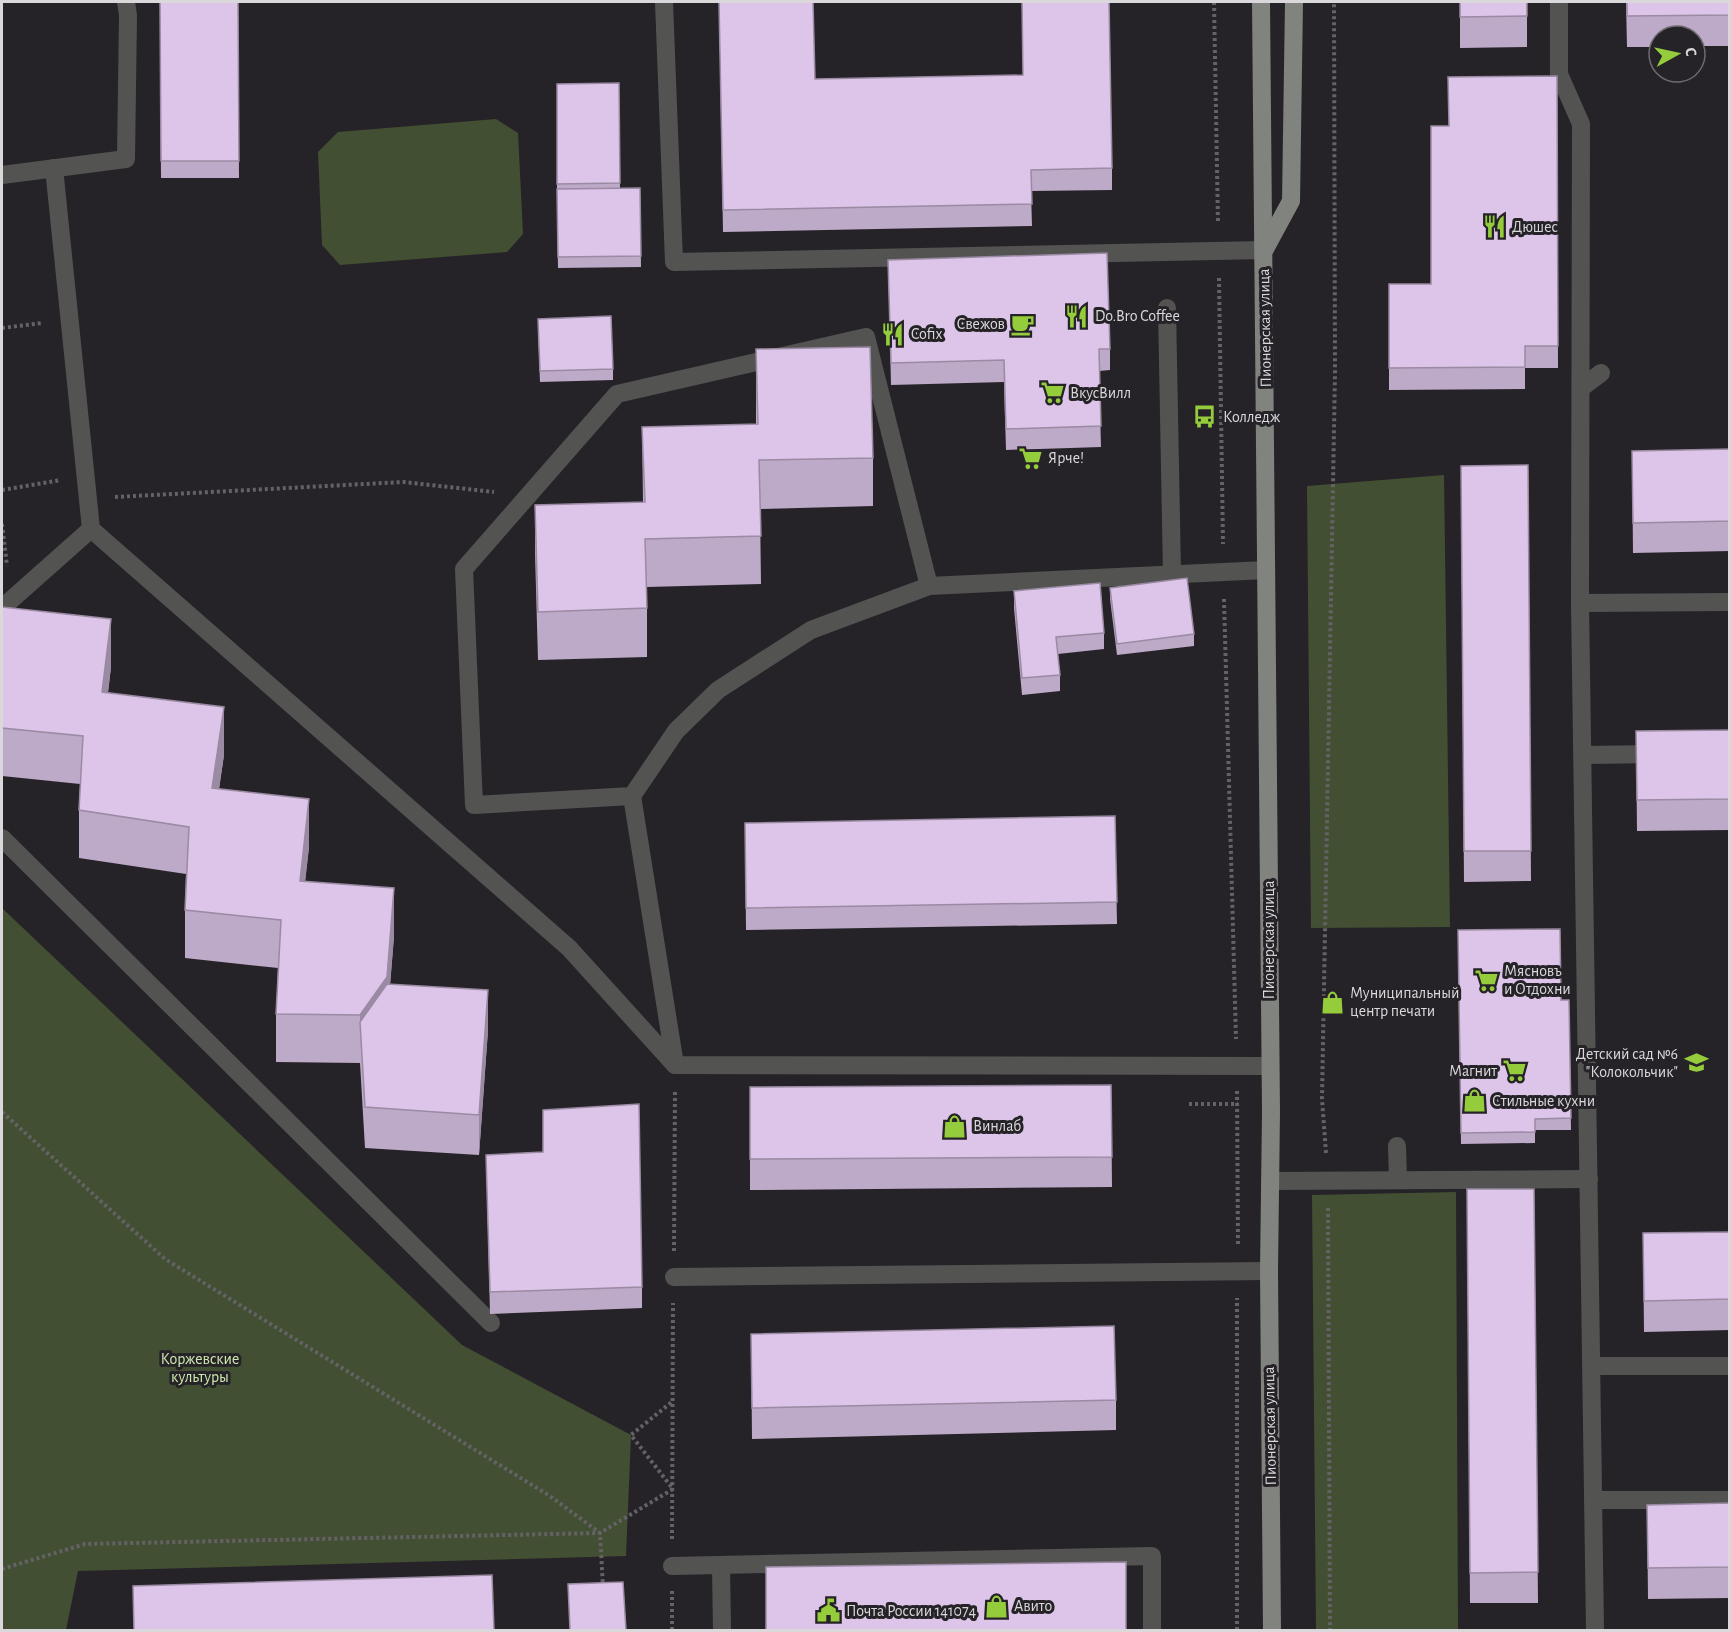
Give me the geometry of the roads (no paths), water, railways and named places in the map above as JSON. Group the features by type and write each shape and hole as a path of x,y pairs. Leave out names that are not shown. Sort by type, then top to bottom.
{"main road":[{"name":"Пионерская улица","path":"1261,2 1270,1066 1272,1630"},
{"name":"Пионерская улица","path":"1264,250 1291,201 1294,2"}],"lane":[{"path":"2,175 126,159 127,8 110,2"},
{"path":"664,2 674,262 1264,250"},
{"path":"1559,2 1559,74 1581,124 1581,603 1595,1630"},
{"path":"54,168 91,529 569,948 675,1065 1270,1066"},
{"path":"1167,308 1172,574"},
{"path":"632,796 474,806 464,569 617,394 866,337 929,586"},
{"path":"1581,388 1601,373"},
{"path":"6,604 91,529"},
{"path":"675,1065 632,796 676,731 718,690 811,630 929,586 1266,570"},
{"path":"1581,603 1730,602"},
{"path":"1583,755 1673,753"},
{"path":"2,838 491,1323"},
{"path":"1397,1146 1398,1180"},
{"path":"1270,1181 1589,1179"},
{"path":"674,1277 1269,1271"},
{"path":"1592,1366 1730,1366"},
{"path":"1593,1500 1730,1500"},
{"path":"672,1566 1152,1556 1152,1630"},
{"path":"721,1566 722,1630"}],"place":[{"name":"Дюшес","path":"1494,227"},
{"name":"Do.Bro Coffee","path":"1077,316"},
{"name":"Свежов","path":"1023,324"},
{"name":"Cofix","path":"893,334"},
{"name":"ВкусВилл","path":"1052,393"},
{"name":"Колледж","path":"1205,417"},
{"name":"Ярче!","path":"1030,458"},
{"name":"Мясновъ и Отдохни","path":"1486,980"},
{"name":"Муниципальный центр печати","path":"1332,1002"},
{"name":"Детский сад №6 \"Колокольчик\"","path":"1696,1063"},
{"name":"Магнит","path":"1515,1071"},
{"name":"Стильные кухни","path":"1474,1101"},
{"name":"Винлаб","path":"955,1126"},
{"name":"Авито","path":"996,1606"},
{"name":"Почта России 141074","path":"828,1611"}],"park label":[{"name":"Коржевские культуры","path":"200,1368"}]}
